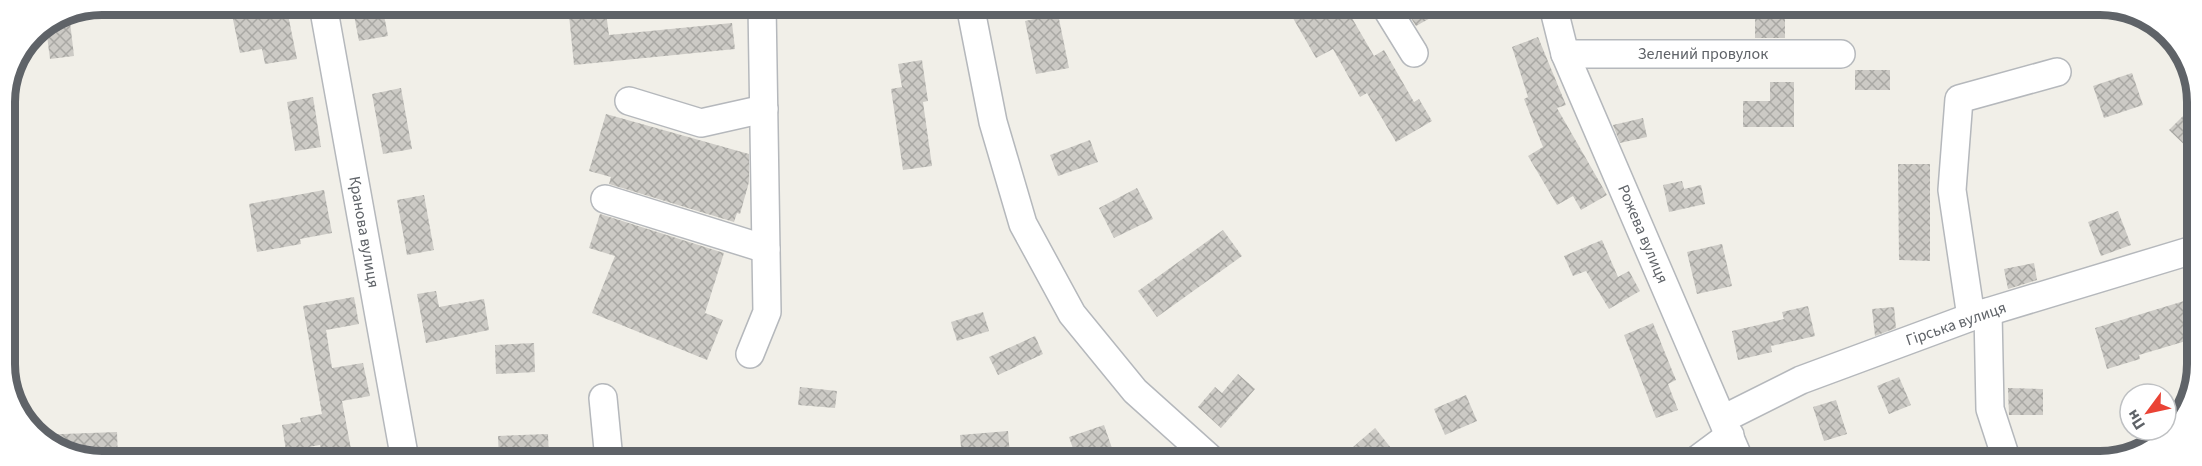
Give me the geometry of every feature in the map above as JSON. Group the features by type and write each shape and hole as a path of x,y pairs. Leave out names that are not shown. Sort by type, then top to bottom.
{"street":[{"name":"Кранова вулиця","path":"325,15 403,451"},
{"path":"750,354 767,312 762,15"},
{"path":"972,15 993,122 1023,224 1072,314 1135,391 1191,451"},
{"path":"1391,15 1414,53"},
{"name":"Рожева вулиця","path":"1555,15 1565,54 1736,451"},
{"name":"Зелений провулок","path":"1565,54 1841,54"},
{"path":"2004,451 1990,409 1979,315 1952,190 1959,99 2057,72"},
{"path":"629,101 701,123 764,110"},
{"path":"605,199 766,249"},
{"name":"Гірська вулиця","path":"1704,451 1726,427 1801,380 1979,315 2187,252"},
{"path":"603,398 608,451"}],"building":[{"path":"232,15 288,15 297,59 265,64 262,49 240,53"},
{"path":"354,15 384,15 388,36 359,41"},
{"path":"569,15 606,15 609,35 732,23 735,49 574,65"},
{"path":"1058,15 1069,68 1036,74 1025,21"},
{"path":"1291,15 1350,15 1374,56 1384,50 1414,102 1419,99 1432,121 1396,142 1367,93 1360,97 1333,49 1316,58"},
{"path":"1409,15 1436,15 1416,26"},
{"path":"1755,15 1785,15 1785,38 1755,38"},
{"path":"70,22 74,56 50,59 47,35"},
{"path":"1538,37 1566,105 1557,108 1607,195 1581,210 1573,196 1557,205 1528,156 1543,147 1524,99 1528,97 1512,47"},
{"path":"922,60 928,101 923,102 932,166 903,170 891,89 902,87 898,64"},
{"path":"1855,70 1890,70 1890,90 1855,90"},
{"path":"2132,73 2143,105 2104,118 2093,86"},
{"path":"1770,82 1794,82 1794,127 1743,127 1743,101 1770,101"},
{"path":"401,88 412,149 383,154 372,94"},
{"path":"313,97 321,147 295,151 287,102"},
{"path":"2187,112 2187,147 2169,130"},
{"path":"606,114 749,154 749,182 740,214 737,213 734,222 609,184 611,177 589,171"},
{"path":"1643,118 1647,137 1620,143 1613,125"},
{"path":"1090,140 1098,162 1058,176 1050,155"},
{"path":"1898,164 1930,164 1930,261 1899,260"},
{"path":"1682,181 1684,189 1701,185 1705,204 1669,212 1663,185"},
{"path":"1137,188 1153,219 1114,238 1099,208"},
{"path":"324,190 332,233 300,239 301,244 257,252 249,204"},
{"path":"424,195 434,250 407,255 397,200"},
{"path":"2118,211 2131,245 2101,256 2088,222"},
{"path":"600,214 724,253 705,313 723,320 707,360 592,313 615,256 589,248"},
{"path":"1223,230 1242,256 1157,317 1138,291"},
{"path":"1602,240 1618,277 1629,271 1640,291 1609,309 1586,271 1573,276 1564,256"},
{"path":"1722,244 1732,286 1697,294 1687,252"},
{"path":"2034,263 2037,280 2008,289 2004,269"},
{"path":"436,291 439,307 484,299 489,330 426,343 417,294"},
{"path":"354,297 359,324 326,330 332,368 363,363 370,396 342,401 351,451 321,451 320,445 286,451 282,425 301,422 300,418 322,414 303,306"},
{"path":"2184,301 2187,311 2187,341 2139,355 2140,359 2107,369 2095,328"},
{"path":"1808,306 1815,336 1771,346 1772,352 1738,360 1732,331 1784,319 1782,312"},
{"path":"1894,307 1896,328 1875,336 1872,309"},
{"path":"983,312 989,331 957,341 951,322"},
{"path":"1653,323 1676,380 1668,384 1678,410 1656,418 1624,335"},
{"path":"1035,336 1043,354 998,375 989,357"},
{"path":"534,343 535,372 496,374 495,345"},
{"path":"1238,374 1255,389 1221,428 1198,407 1215,387 1222,393"},
{"path":"1899,377 1911,405 1889,414 1877,386"},
{"path":"800,387 837,391 835,408 798,405"},
{"path":"2008,388 2043,389 2043,415 2009,415"},
{"path":"1466,395 1477,421 1445,435 1434,409"},
{"path":"1836,400 1847,434 1824,441 1813,407"},
{"path":"1104,425 1113,451 1074,451 1069,437"},
{"path":"1375,428 1393,451 1349,451"},
{"path":"1008,431 1010,451 961,451 960,435"},
{"path":"117,432 118,451 85,449 51,434"},
{"path":"548,434 549,451 499,451 498,436"}]}
